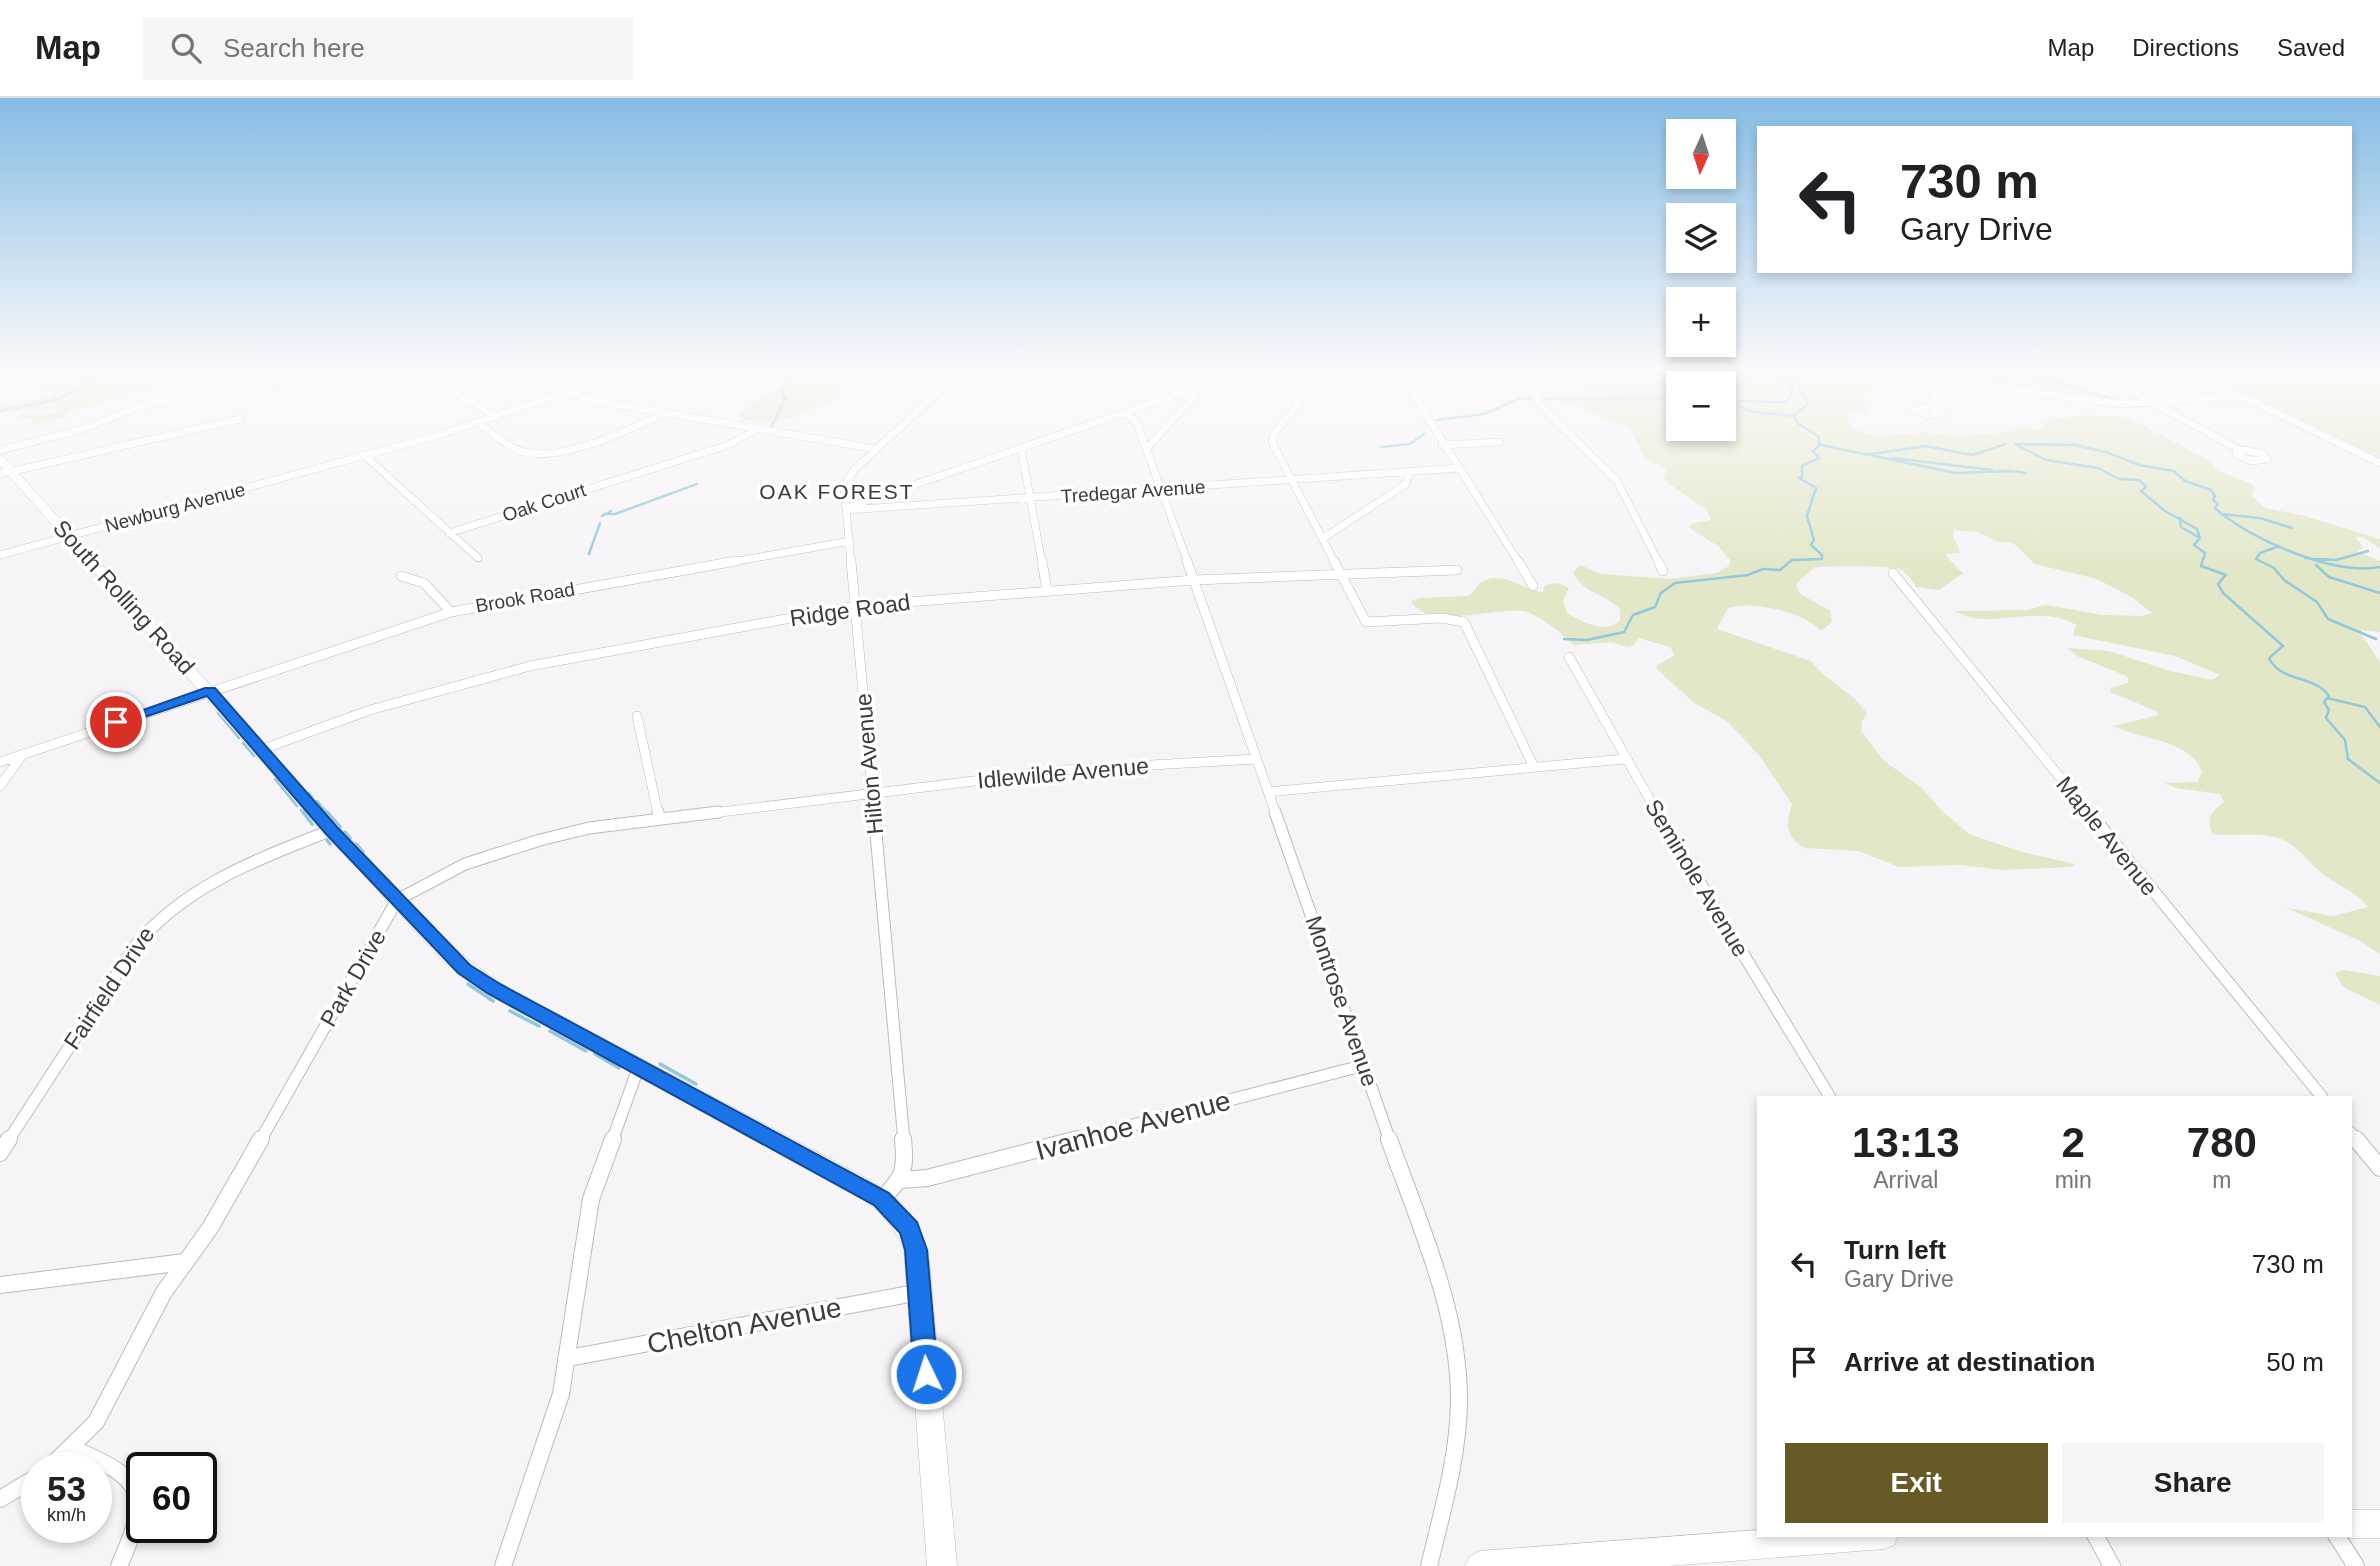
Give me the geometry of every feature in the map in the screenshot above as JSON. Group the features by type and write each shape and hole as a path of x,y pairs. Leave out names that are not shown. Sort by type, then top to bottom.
{"main road":[{"name":"South Rolling Road","path":"4,468 69,536 332,830 449,955 480,980 882,1199 909,1228 916,1250 942,1566"},
{"path":"2352,1524 2380,1524"},
{"path":"1480,1566 1858,1537"}],"street":[{"path":"0,450 46,439"},
{"path":"4,468 146,439"},
{"name":"Newburg Avenue","path":"0,555 423,439"},
{"path":"502,439 523,452 543,454 598,439"},
{"name":"Oak Court","path":"449,533 739,439"},
{"path":"814,439 876,449"},
{"name":"Hilton Avenue","path":"887,439 845,481 906,1167 900,1180"},
{"path":"846,509 1049,439"},
{"name":"Montrose Avenue","path":"1143,439 1443,1293 1458,1380 1457,1424 1450,1476 1429,1566"},
{"path":"1147,448 1156,439"},
{"path":"1273,439 1272,442 1290,480 1366,622 1443,618 1464,622 1534,767"},
{"path":"1439,439 1533,586"},
{"path":"1572,439 1617,481 1663,571"},
{"path":"2218,439 2240,450"},
{"path":"2330,439 2380,463"},
{"path":"1442,444 1500,442"},
{"path":"1021,448 1046,591"},
{"path":"364,455 478,558"},
{"name":"Tredegar Avenue","path":"846,509 1460,468"},
{"path":"1322,539 1406,484 1409,472"},
{"name":"Brook Road","path":"0,762 451,612 850,541"},
{"name":"Ridge Road","path":"260,750 370,710 530,666 856,606 1194,580 1457,570"},
{"name":"Maple Avenue","path":"1893,573 2321,1096"},
{"path":"401,576 424,583 451,612"},
{"name":"Seminole Avenue","path":"1569,657 1625,759 1829,1096"},
{"path":"637,716 659,818"},
{"path":"0,786 23,754"},
{"name":"Idlewilde Avenue","path":"871,792 1064,770 1256,759"},
{"path":"1268,792 1625,759"},
{"path":"397,900 481,859 547,837 659,818 871,792"},
{"name":"Fairfield Drive","path":"0,1153 135,946 161,915 203,885 332,830"},
{"name":"Park Drive","path":"67,1452 96,1422 137,1339 209,1228 397,900"},
{"name":"Ivanhoe Avenue","path":"900,1180 927,1178 1365,1065"},
{"path":"503,1566 561,1394 569,1358 583,1233 591,1199 639,1066"},
{"path":"2352,1134 2380,1168"},
{"path":"882,1199 900,1180"},
{"path":"0,1285 185,1262"},
{"name":"Chelton Avenue","path":"569,1358 920,1292"},
{"path":"71,1448 124,1471 136,1484 141,1500 139,1520 119,1566"},
{"path":"0,1499 21,1487"},
{"path":"2096,1537 2112,1566"},
{"path":"2337,1537 2356,1566"}],"green space":[{"path":"1635,439 1736,441 1736,439 2168,439 2209,460 2219,471 2252,484 2255,487 2252,496 2265,508 2305,516 2380,539 2380,549 2363,537 2356,537 2363,548 2357,552 2380,561 2380,632 2362,630 2360,633 2380,662 2380,954 2360,941 2287,908 2333,916 2368,907 2279,838 2212,834 2211,816 2224,802 2220,794 2176,788 2165,783 2197,782 2202,773 2196,762 2188,753 2177,747 2113,726 2159,715 2156,711 2110,692 2111,688 2128,683 2129,679 2124,675 2077,656 2067,648 2109,651 2170,671 2212,680 2220,675 2175,656 2073,635 2076,625 2062,619 2031,616 1983,619 1968,617 1955,611 2028,610 2045,605 2103,615 2143,616 2152,613 2133,598 2097,579 2035,564 2013,543 1995,541 1977,532 1955,530 1953,535 1960,553 1946,556 1963,573 1939,590 1916,587 1902,570 1897,568 1815,567 1796,584 1800,594 1830,611 1832,622 1821,631 1803,618 1790,613 1750,606 1728,608 1717,629 1811,661 1867,714 1862,721 1861,731 1884,761 1922,788 1942,811 1969,834 2022,852 2075,864 2070,867 2003,870 1960,865 1899,867 1859,851 1806,848 1790,835 1788,824 1792,804 1758,754 1728,722 1693,702 1658,670 1656,666 1675,655 1670,647 1638,638 1634,645 1627,647 1612,642 1574,645 1543,620 1523,611 1463,616 1431,615 1419,610 1411,601 1419,598 1468,596 1483,581 1498,578 1543,592 1545,585 1558,583 1569,588 1563,601 1567,613 1600,627 1614,625 1620,621 1620,609 1578,580 1573,573 1580,565 1601,574 1669,579 1717,573 1729,566 1730,560 1718,546 1688,527 1693,523 1711,520 1707,510 1664,480 1666,470 1645,457"},
{"path":"2335,439 2380,439 2380,460"},
{"path":"2344,970 2380,976 2380,1005 2343,987 2335,973"}],"waterway":[{"path":"1381,447 1410,444 1418,439"},
{"path":"1564,639 1587,640 1624,632 1633,615 1655,607 1661,593 1675,583 1748,575 1763,569 1780,570 1792,560 1822,559 1822,555 1811,545 1814,540 1807,516 1816,488 1799,478 1802,477 1802,466 1819,458 1813,451 1820,445 1819,439"},
{"path":"1867,455 1926,446 1972,455 2006,444"},
{"path":"2015,444 2046,460 2098,468 2119,479 2139,480 2146,487 2141,491 2180,520"},
{"path":"2018,444 2075,445 2106,452 2139,465 2174,471 2185,481 2211,490 2215,496 2213,500 2218,504 2215,508 2223,514"},
{"path":"1821,445 1867,455"},
{"path":"1867,455 1956,473 2010,471"},
{"path":"1892,458 1992,470"},
{"path":"2010,471 2026,473"},
{"path":"606,514 615,514 697,484"},
{"path":"606,514 611,511"},
{"path":"602,516 606,514"},
{"path":"2223,514 2260,518 2292,528"},
{"path":"2223,514 2249,532 2278,546"},
{"path":"2180,520 2197,529 2200,538"},
{"path":"2180,520 2181,527 2200,538"},
{"path":"589,554 600,523"},
{"path":"2200,538 2194,545 2205,553 2201,566 2226,575 2218,584 2223,593 2283,646 2269,658 2274,666 2289,675 2315,684 2329,696 2327,698"},
{"path":"2278,546 2312,558"},
{"path":"2278,546 2260,553 2256,559 2274,568 2284,580 2317,602 2328,619 2376,639"},
{"path":"2312,558 2336,560 2368,551"},
{"path":"2305,558 2312,558"},
{"path":"2312,558 2340,566 2380,567"},
{"path":"2316,565 2329,577 2380,593"},
{"path":"2327,698 2365,707 2380,727"},
{"path":"2327,698 2324,702 2329,710 2326,718 2345,740 2348,759 2380,783"},
{"path":"218,713 239,738"},
{"path":"243,743 254,756"},
{"path":"275,779 297,806"},
{"path":"309,793 312,797"},
{"path":"317,801 328,814"},
{"path":"301,810 304,814"},
{"path":"303,812 312,824"},
{"path":"327,812 340,827"},
{"path":"345,832 350,838"},
{"path":"327,840 330,844"},
{"path":"356,844 363,852"},
{"path":"468,984 493,1001"},
{"path":"510,1011 539,1026"},
{"path":"550,1031 586,1051"},
{"path":"595,1054 619,1068"},
{"path":"660,1064 696,1084"}],"district":[{"name":"OAK FOREST","path":"837,492"}],"route":[{"path":"116,722 210,691 332,830 464,969 494,989 882,1199 897,1212 909,1228 916,1250 926,1374"}]}
